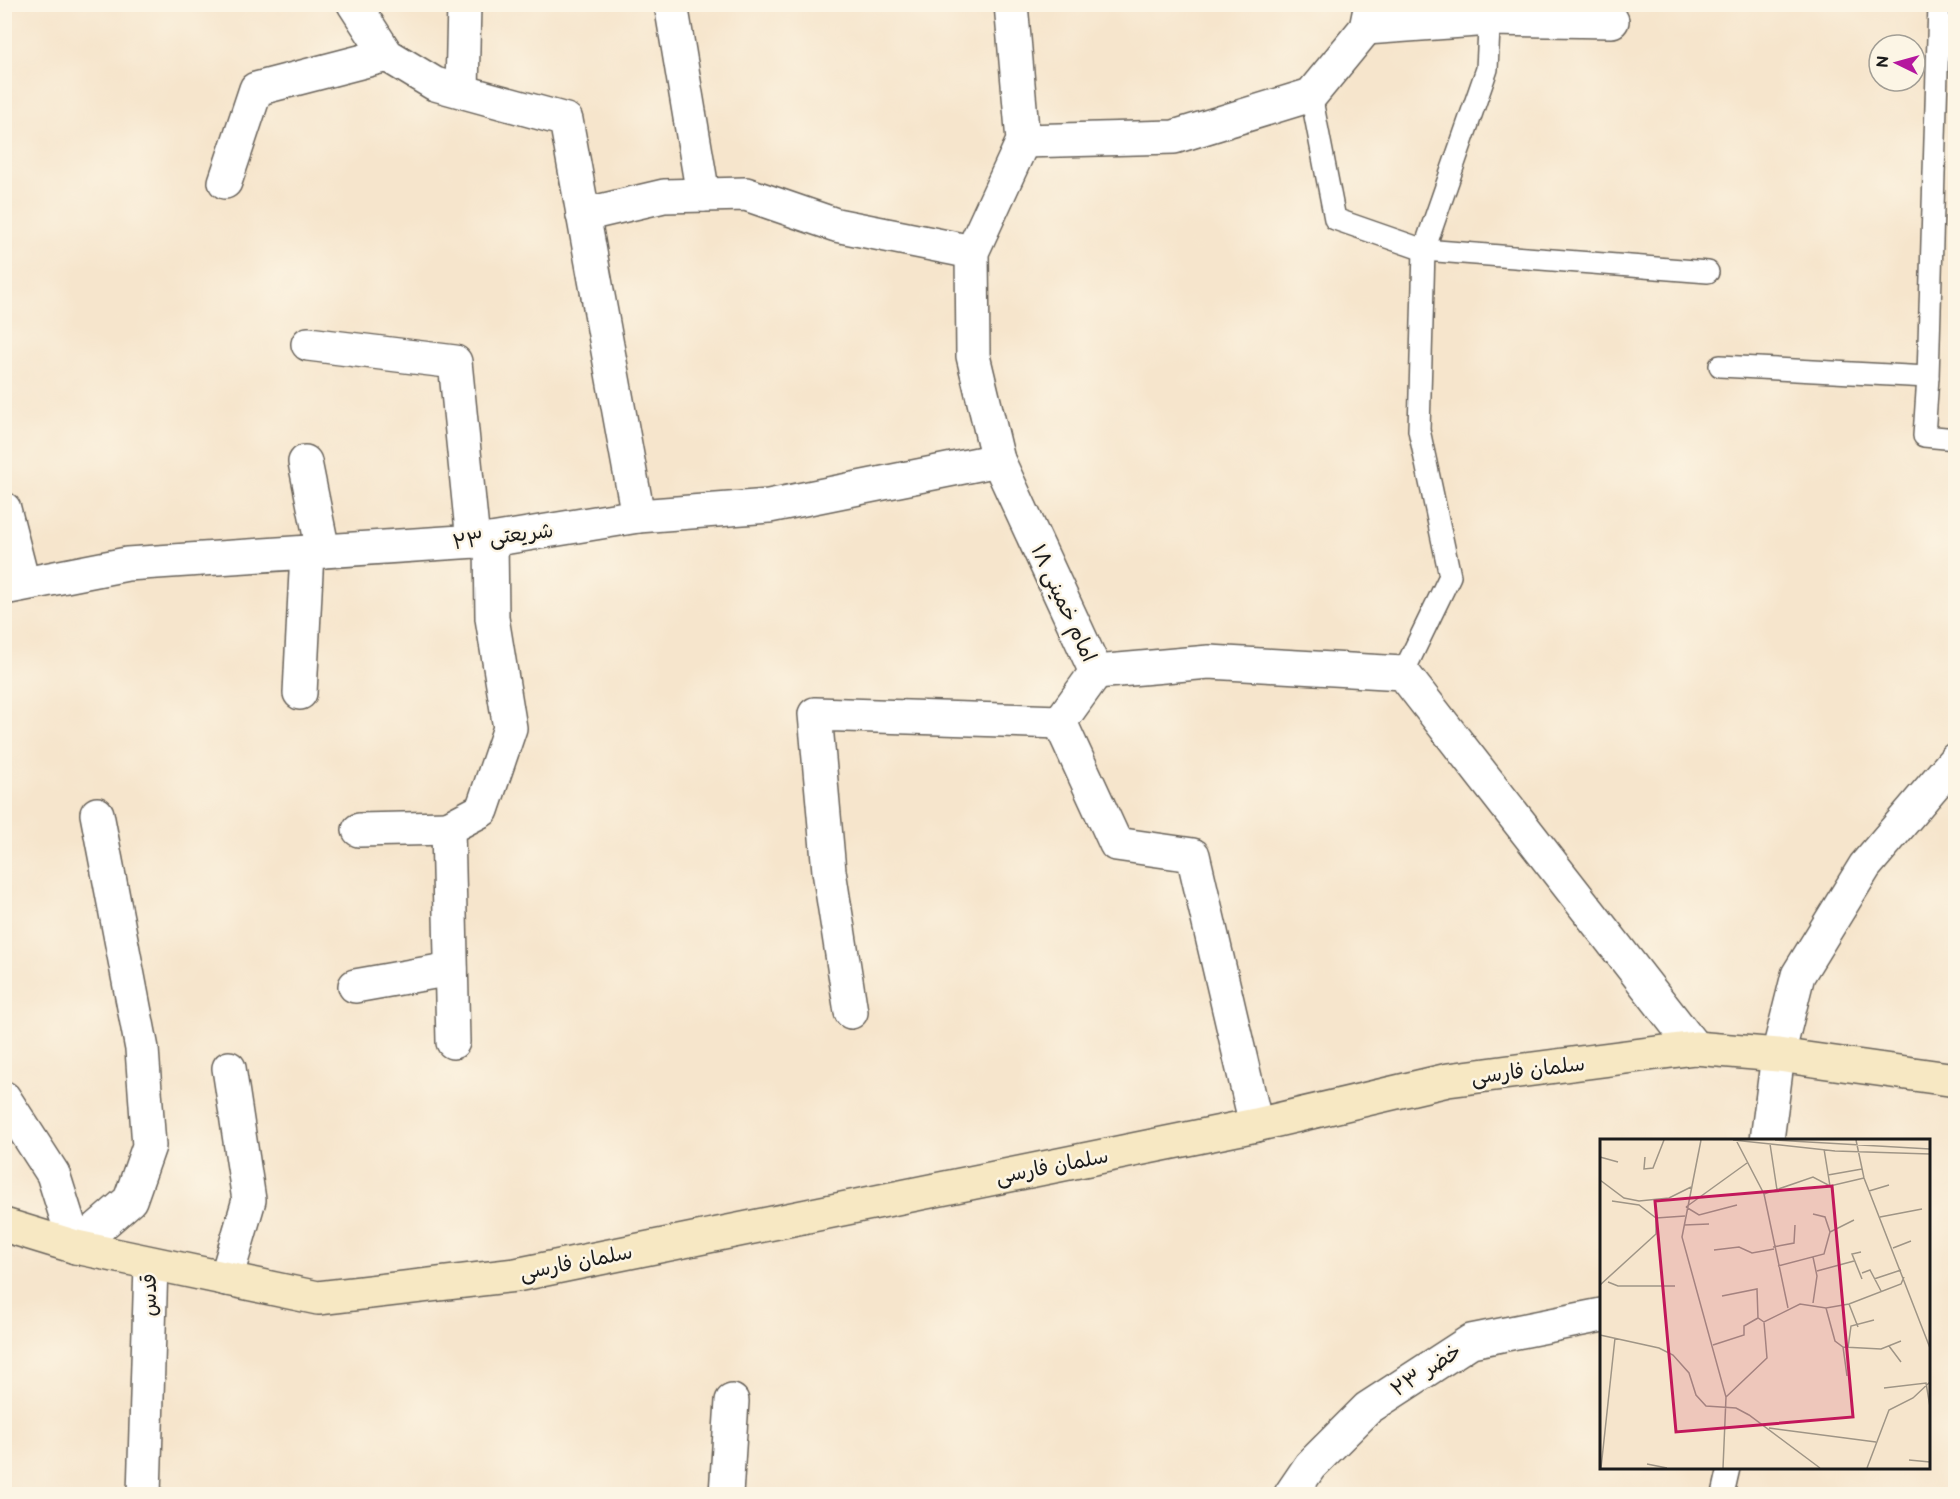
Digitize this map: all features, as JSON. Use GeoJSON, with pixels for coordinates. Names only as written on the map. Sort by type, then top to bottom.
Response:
{"type":"FeatureCollection","features":[{"type":"Feature","properties":{"kind":"street"},"geometry":{"type":"LineString","coordinates":[[354,4],[387,55],[435,84],[566,120],[638,516]]}},
{"type":"Feature","properties":{"kind":"street"},"geometry":{"type":"LineString","coordinates":[[462,90],[464,4]]}},
{"type":"Feature","properties":{"kind":"street"},"geometry":{"type":"LineString","coordinates":[[671,4],[703,195]]}},
{"type":"Feature","properties":{"kind":"street","name":"امام خمینی ۱۸"},"geometry":{"type":"LineString","coordinates":[[1011,4],[1023,141],[972,252],[973,356],[998,460],[1096,672],[1060,722]]}},
{"type":"Feature","properties":{"kind":"street"},"geometry":{"type":"LineString","coordinates":[[1023,141],[1174,137],[1311,95],[1368,16],[1490,12],[1612,21]]}},
{"type":"Feature","properties":{"kind":"street"},"geometry":{"type":"LineString","coordinates":[[225,182],[256,89],[387,55]]}},
{"type":"Feature","properties":{"kind":"street"},"geometry":{"type":"LineString","coordinates":[[583,215],[664,196],[746,194],[836,225],[972,252]]}},
{"type":"Feature","properties":{"kind":"street"},"geometry":{"type":"LineString","coordinates":[[308,344],[455,362],[510,728],[482,810],[448,828],[359,830]]}},
{"type":"Feature","properties":{"kind":"street","name":"شریعتی ۲۳"},"geometry":{"type":"LineString","coordinates":[[14,585],[127,564],[482,540],[638,516],[769,506],[998,460]]}},
{"type":"Feature","properties":{"kind":"street"},"geometry":{"type":"LineString","coordinates":[[300,693],[315,552],[305,462]]}},
{"type":"Feature","properties":{"kind":"street"},"geometry":{"type":"LineString","coordinates":[[4,509],[14,585]]}},
{"type":"Feature","properties":{"kind":"street"},"geometry":{"type":"LineString","coordinates":[[1096,672],[1209,662],[1403,673],[1695,1048]]}},
{"type":"Feature","properties":{"kind":"street"},"geometry":{"type":"LineString","coordinates":[[851,1012],[829,872],[815,714],[1060,722],[1116,844],[1193,855],[1256,1125]]}},
{"type":"Feature","properties":{"kind":"street"},"geometry":{"type":"LineString","coordinates":[[1767,1139],[1778,1055],[1798,975],[1865,866],[1956,759]]}},
{"type":"Feature","properties":{"kind":"street"},"geometry":{"type":"LineString","coordinates":[[76,1247],[130,1200],[149,1146],[142,1049],[97,814]]}},
{"type":"Feature","properties":{"kind":"street"},"geometry":{"type":"LineString","coordinates":[[448,828],[453,1042]]}},
{"type":"Feature","properties":{"kind":"street"},"geometry":{"type":"LineString","coordinates":[[355,986],[451,969]]}},
{"type":"Feature","properties":{"kind":"street","name":"سلمان فارسی"},"geometry":{"type":"LineString","coordinates":[[152,1265],[318,1298],[516,1275],[1256,1125],[1448,1080],[1695,1048],[1778,1055],[1956,1080]]}},
{"type":"Feature","properties":{"kind":"street"},"geometry":{"type":"LineString","coordinates":[[226,1279],[249,1200],[229,1068]]}},
{"type":"Feature","properties":{"kind":"street"},"geometry":{"type":"LineString","coordinates":[[4,1098],[53,1174],[76,1247]]}},
{"type":"Feature","properties":{"kind":"street"},"geometry":{"type":"LineString","coordinates":[[4,1224],[76,1247]]}},
{"type":"Feature","properties":{"kind":"street","name":"قدس"},"geometry":{"type":"LineString","coordinates":[[76,1247],[152,1265],[144,1494]]}},
{"type":"Feature","properties":{"kind":"street","name":"خضر ۲۳"},"geometry":{"type":"LineString","coordinates":[[1291,1494],[1310,1466],[1368,1408],[1471,1341],[1600,1315]]}},
{"type":"Feature","properties":{"kind":"street"},"geometry":{"type":"LineString","coordinates":[[726,1494],[732,1401]]}},
{"type":"Feature","properties":{"kind":"lane"},"geometry":{"type":"LineString","coordinates":[[1939,4],[1928,377],[1924,436],[1956,439]]}},
{"type":"Feature","properties":{"kind":"lane"},"geometry":{"type":"LineString","coordinates":[[1403,673],[1450,576],[1419,430],[1424,250],[1487,69],[1490,12]]}},
{"type":"Feature","properties":{"kind":"lane"},"geometry":{"type":"LineString","coordinates":[[1311,95],[1335,219],[1424,250],[1708,272]]}},
{"type":"Feature","properties":{"kind":"lane"},"geometry":{"type":"LineString","coordinates":[[1720,366],[1928,377]]}},
{"type":"Feature","properties":{"kind":"lane"},"geometry":{"type":"LineString","coordinates":[[1723,1494],[1729,1469]]}}]}
